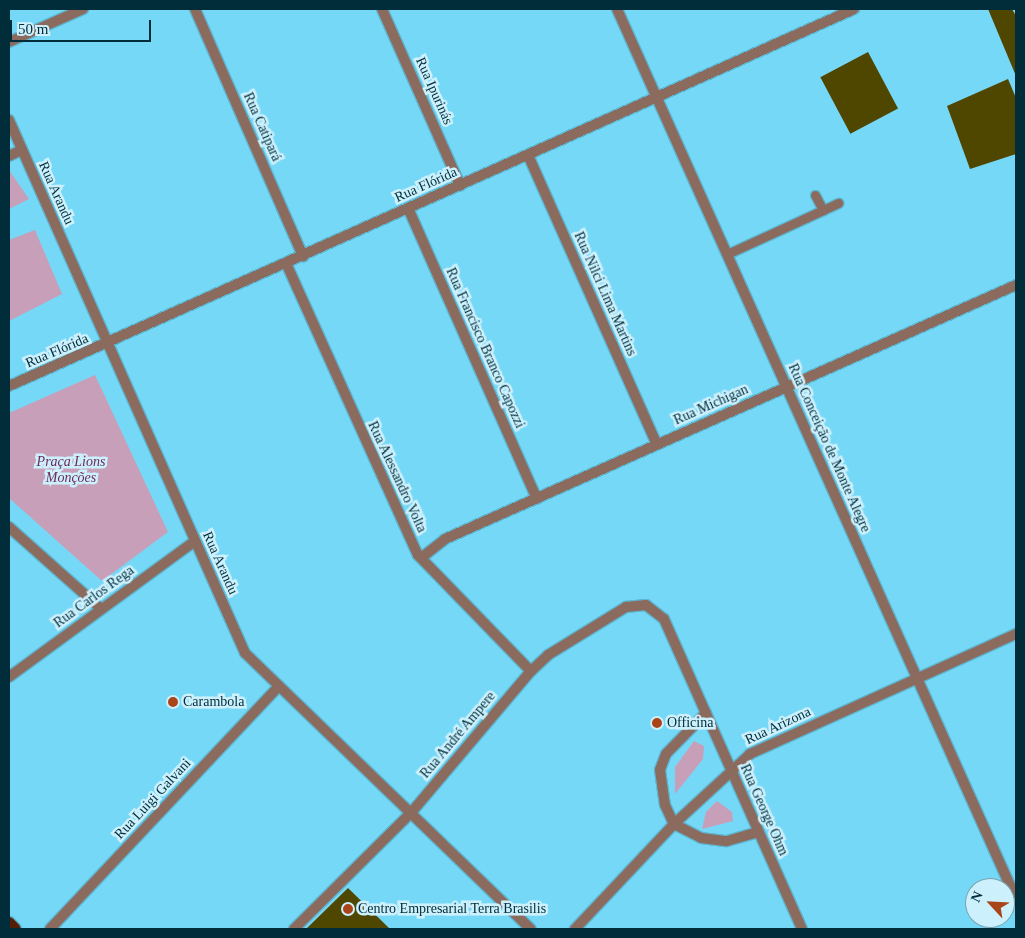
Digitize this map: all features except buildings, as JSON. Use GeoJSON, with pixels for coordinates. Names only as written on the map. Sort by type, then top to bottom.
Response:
{"type":"FeatureCollection","features":[{"type":"Feature","properties":{"kind":"main road"},"geometry":{"type":"LineString","coordinates":[[9,923],[16,929]]}},
{"type":"Feature","properties":{"kind":"street"},"geometry":{"type":"LineString","coordinates":[[9,42],[84,9]]}},
{"type":"Feature","properties":{"kind":"street","name":"Rua Catipará"},"geometry":{"type":"LineString","coordinates":[[195,9],[303,256]]}},
{"type":"Feature","properties":{"kind":"street","name":"Rua Ipurinás"},"geometry":{"type":"LineString","coordinates":[[382,9],[460,185]]}},
{"type":"Feature","properties":{"kind":"street","name":"Rua Conceição de Monte Alegre"},"geometry":{"type":"LineString","coordinates":[[617,9],[787,386],[915,679],[1016,899]]}},
{"type":"Feature","properties":{"kind":"street","name":"Rua Flórida"},"geometry":{"type":"LineString","coordinates":[[9,386],[108,344],[657,97],[837,12],[854,9]]}},
{"type":"Feature","properties":{"kind":"street","name":"Rua Arandu"},"geometry":{"type":"LineString","coordinates":[[9,120],[245,653],[277,688],[531,929]]}},
{"type":"Feature","properties":{"kind":"street"},"geometry":{"type":"LineString","coordinates":[[9,156],[22,150]]}},
{"type":"Feature","properties":{"kind":"street","name":"Rua Nilci Lima Martins"},"geometry":{"type":"LineString","coordinates":[[528,155],[657,444]]}},
{"type":"Feature","properties":{"kind":"street","name":"Rua Francisco Branco Capozzi"},"geometry":{"type":"LineString","coordinates":[[408,208],[537,498]]}},
{"type":"Feature","properties":{"kind":"street","name":"Rua Alessandro Volta"},"geometry":{"type":"LineString","coordinates":[[286,263],[405,532],[421,558],[531,670]]}},
{"type":"Feature","properties":{"kind":"street","name":"Rua Michigan"},"geometry":{"type":"LineString","coordinates":[[421,558],[445,539],[1016,285]]}},
{"type":"Feature","properties":{"kind":"street"},"geometry":{"type":"LineString","coordinates":[[9,527],[101,609]]}},
{"type":"Feature","properties":{"kind":"street","name":"Rua Carlos Rega"},"geometry":{"type":"LineString","coordinates":[[9,677],[195,541]]}},
{"type":"Feature","properties":{"kind":"street","name":"Rua André Ampere"},"geometry":{"type":"LineString","coordinates":[[294,929],[410,814],[531,670],[548,655],[626,607],[646,604],[664,619]]}},
{"type":"Feature","properties":{"kind":"street","name":"Rua George Ohm"},"geometry":{"type":"LineString","coordinates":[[664,619],[802,929]]}},
{"type":"Feature","properties":{"kind":"street","name":"Rua Arizona"},"geometry":{"type":"LineString","coordinates":[[575,929],[674,824],[730,768],[750,754],[1016,634]]}},
{"type":"Feature","properties":{"kind":"street","name":"Rua Luigi Galvani"},"geometry":{"type":"LineString","coordinates":[[50,929],[277,688]]}},
{"type":"Feature","properties":{"kind":"street"},"geometry":{"type":"LineString","coordinates":[[706,713],[676,742],[660,770],[665,805],[674,824],[715,842],[759,832]]}},
{"type":"Feature","properties":{"kind":"lane"},"geometry":{"type":"LineString","coordinates":[[816,195],[823,210]]}},
{"type":"Feature","properties":{"kind":"lane"},"geometry":{"type":"LineString","coordinates":[[727,254],[838,203]]}},
{"type":"Feature","properties":{"kind":"green space"},"geometry":{"type":"Polygon","coordinates":[[[9,170],[29,199],[9,209],[9,170]]]}},
{"type":"Feature","properties":{"kind":"green space"},"geometry":{"type":"Polygon","coordinates":[[[35,230],[62,294],[9,321],[9,240],[35,230]]]}},
{"type":"Feature","properties":{"kind":"green space","name":"Praça Lions Monções"},"geometry":{"type":"Polygon","coordinates":[[[95,375],[168,532],[102,581],[9,498],[9,413],[95,375]]]}},
{"type":"Feature","properties":{"kind":"green space"},"geometry":{"type":"Polygon","coordinates":[[[694,741],[704,746],[703,759],[675,794],[675,767],[694,741]]]}},
{"type":"Feature","properties":{"kind":"green space"},"geometry":{"type":"Polygon","coordinates":[[[717,801],[732,812],[733,821],[702,829],[706,812],[717,801]]]}},
{"type":"Feature","properties":{"kind":"place","name":"Carambola"},"geometry":{"type":"Point","coordinates":[173,702]}},
{"type":"Feature","properties":{"kind":"place","name":"Officina"},"geometry":{"type":"Point","coordinates":[657,723]}},
{"type":"Feature","properties":{"kind":"place","name":"Centro Empresarial Terra Brasilis"},"geometry":{"type":"Point","coordinates":[348,909]}}]}
